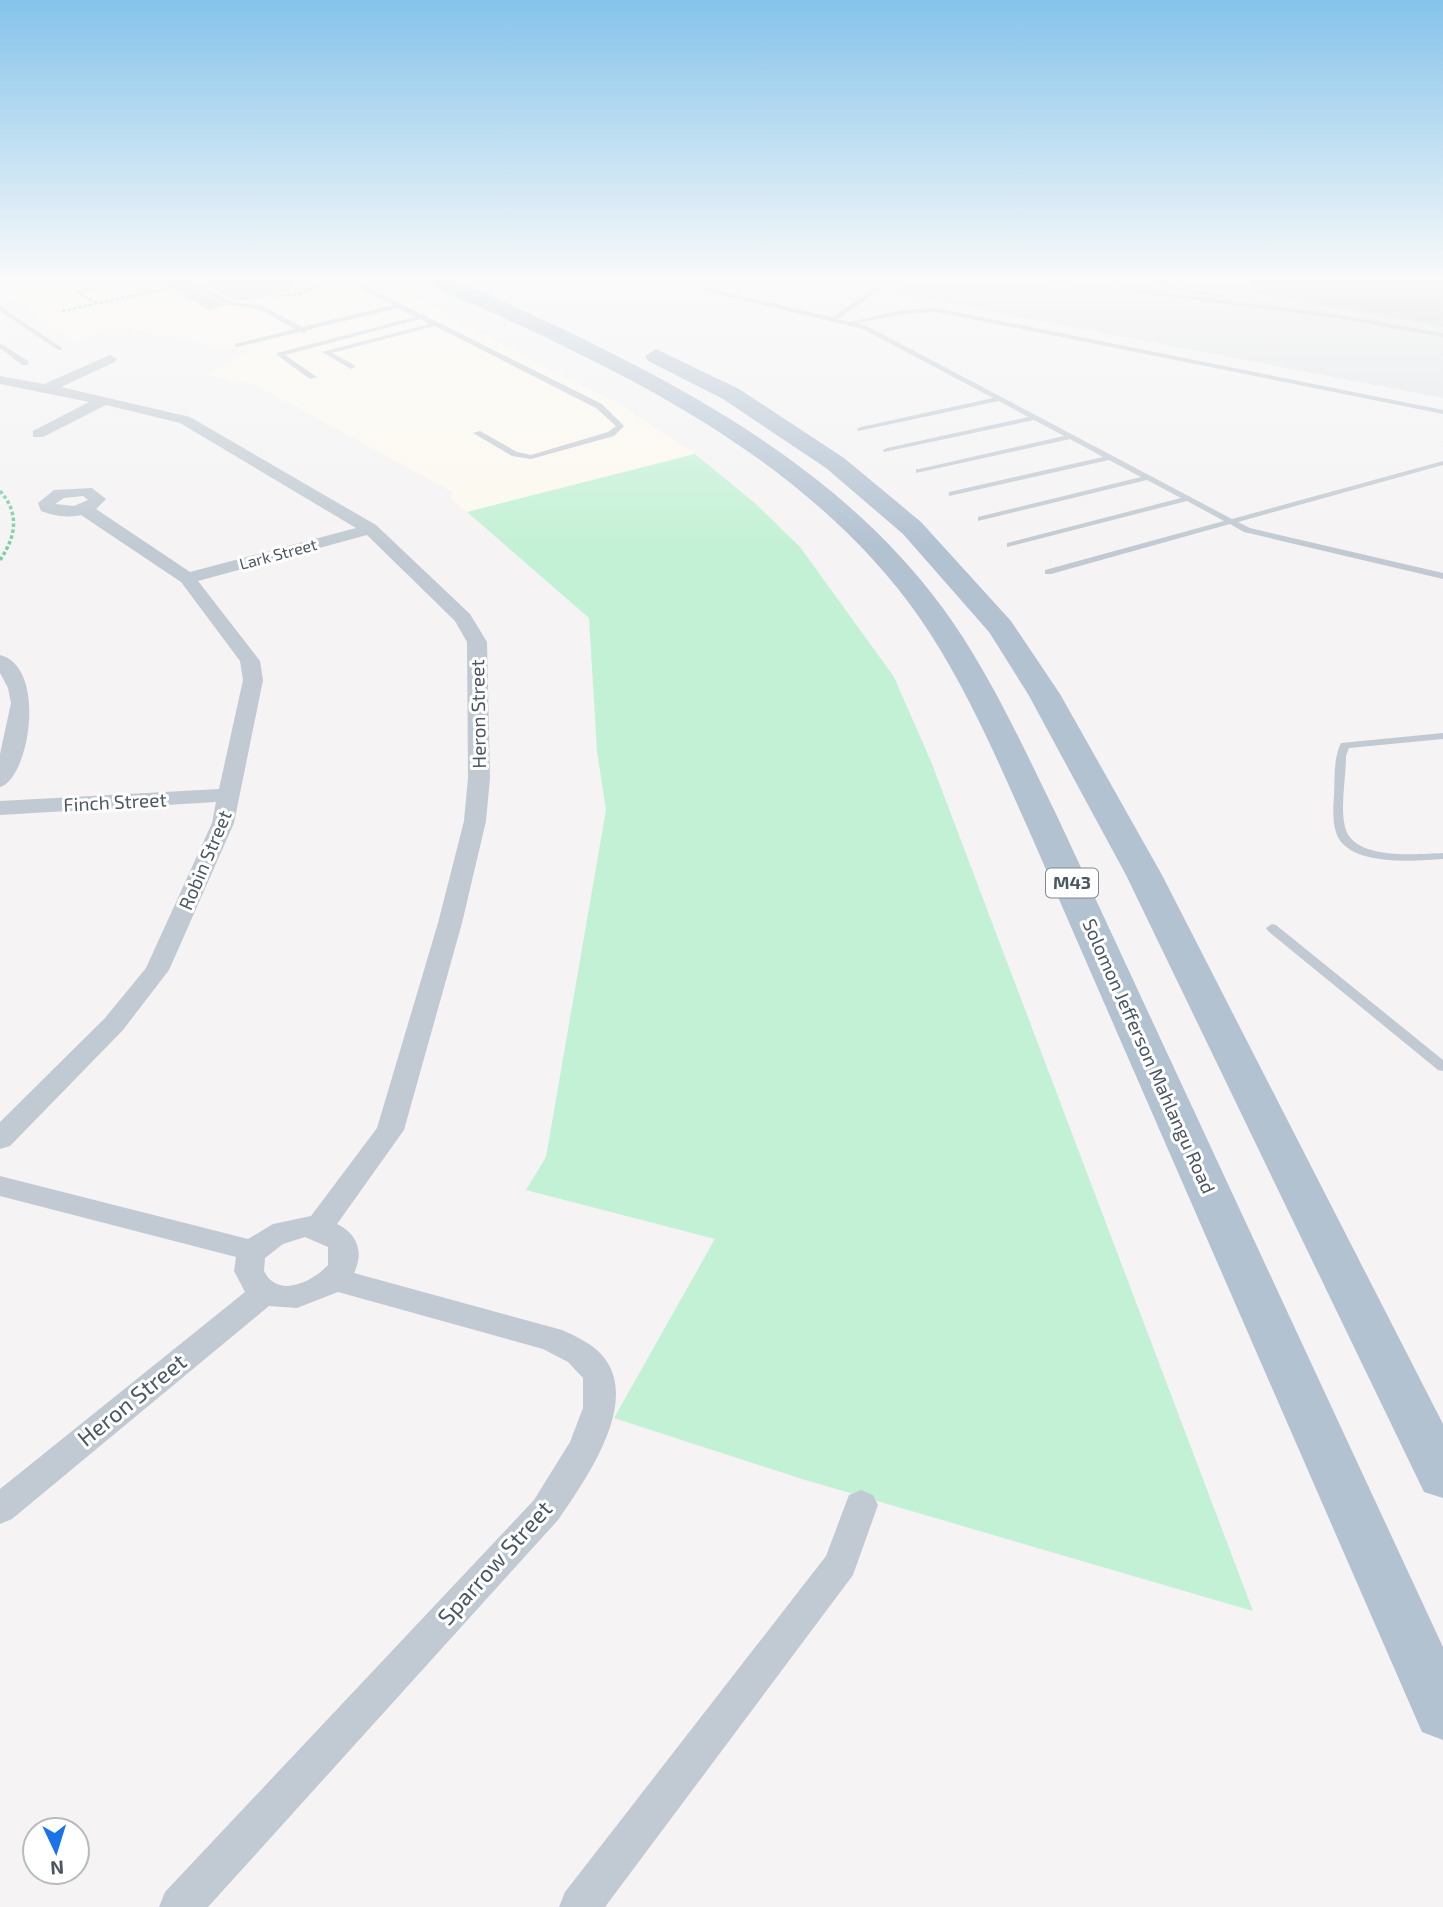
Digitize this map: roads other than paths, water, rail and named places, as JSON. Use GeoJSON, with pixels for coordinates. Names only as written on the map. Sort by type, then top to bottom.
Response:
{"type":"FeatureCollection","features":[{"type":"Feature","properties":{"kind":"main road","name":"Solomon Jefferson Mahlangu Road"},"geometry":{"type":"LineString","coordinates":[[629,369],[777,459],[825,499],[889,561],[946,633],[990,712],[1069,877],[1443,1712]]}},
{"type":"Feature","properties":{"kind":"main road"},"geometry":{"type":"LineString","coordinates":[[682,369],[706,380],[789,430],[852,477],[912,528],[1001,627],[1044,694],[1144,875],[1443,1476]]}},
{"type":"Feature","properties":{"kind":"street"},"geometry":{"type":"LineString","coordinates":[[46,389],[89,369]]}},
{"type":"Feature","properties":{"kind":"street","name":"Heron Street"},"geometry":{"type":"LineString","coordinates":[[0,380],[104,400],[185,420],[370,529],[463,618],[474,634],[477,642],[480,778],[475,821],[398,1111],[380,1148],[319,1227]]}},
{"type":"Feature","properties":{"kind":"street"},"geometry":{"type":"LineString","coordinates":[[38,434],[104,400]]}},
{"type":"Feature","properties":{"kind":"street","name":"Robin Street"},"geometry":{"type":"LineString","coordinates":[[0,1139],[114,1024],[151,978],[223,823],[253,670],[250,661],[187,578],[84,509]]}},
{"type":"Feature","properties":{"kind":"street","name":"Lark Street"},"geometry":{"type":"LineString","coordinates":[[187,578],[370,529]]}},
{"type":"Feature","properties":{"kind":"street"},"geometry":{"type":"LineString","coordinates":[[0,781],[13,749],[21,712],[18,685],[1,652]]}},
{"type":"Feature","properties":{"kind":"street","name":"Finch Street"},"geometry":{"type":"LineString","coordinates":[[0,808],[230,795]]}},
{"type":"Feature","properties":{"kind":"street"},"geometry":{"type":"LineString","coordinates":[[0,1186],[254,1251]]}},
{"type":"Feature","properties":{"kind":"street"},"geometry":{"type":"LineString","coordinates":[[305,1226],[319,1227],[333,1233],[342,1242],[346,1254],[343,1267],[334,1279],[308,1294],[292,1297],[265,1292],[255,1284],[250,1274],[254,1251],[275,1233],[305,1226]]}},
{"type":"Feature","properties":{"kind":"street","name":"Sparrow Street"},"geometry":{"type":"LineString","coordinates":[[180,1907],[546,1510],[582,1448],[600,1404],[600,1379],[584,1356],[551,1339],[334,1279]]}},
{"type":"Feature","properties":{"kind":"street","name":"Heron Street"},"geometry":{"type":"LineString","coordinates":[[0,1508],[265,1292]]}},
{"type":"Feature","properties":{"kind":"street"},"geometry":{"type":"LineString","coordinates":[[580,1907],[841,1564],[860,1505]]}},
{"type":"Feature","properties":{"kind":"lane"},"geometry":{"type":"LineString","coordinates":[[301,369],[313,377]]}},
{"type":"Feature","properties":{"kind":"lane"},"geometry":{"type":"LineString","coordinates":[[477,433],[515,454],[531,457],[611,434],[620,426],[599,406],[525,369]]}},
{"type":"Feature","properties":{"kind":"lane"},"geometry":{"type":"LineString","coordinates":[[941,369],[1231,523],[1266,536],[1443,576]]}},
{"type":"Feature","properties":{"kind":"lane"},"geometry":{"type":"LineString","coordinates":[[1229,369],[1443,412]]}},
{"type":"Feature","properties":{"kind":"lane"},"geometry":{"type":"LineString","coordinates":[[861,429],[998,399]]}},
{"type":"Feature","properties":{"kind":"lane"},"geometry":{"type":"LineString","coordinates":[[887,450],[1033,418]]}},
{"type":"Feature","properties":{"kind":"lane"},"geometry":{"type":"LineString","coordinates":[[919,471],[1070,437]]}},
{"type":"Feature","properties":{"kind":"lane"},"geometry":{"type":"LineString","coordinates":[[952,494],[1108,458]]}},
{"type":"Feature","properties":{"kind":"lane"},"geometry":{"type":"LineString","coordinates":[[1048,572],[1443,463]]}},
{"type":"Feature","properties":{"kind":"lane"},"geometry":{"type":"LineString","coordinates":[[981,519],[1146,478]]}},
{"type":"Feature","properties":{"kind":"lane"},"geometry":{"type":"LineString","coordinates":[[1010,545],[1186,499]]}},
{"type":"Feature","properties":{"kind":"lane"},"geometry":{"type":"LineString","coordinates":[[1443,736],[1366,740],[1345,745],[1341,756],[1340,829],[1346,842],[1367,853],[1388,857],[1443,856]]}},
{"type":"Feature","properties":{"kind":"lane"},"geometry":{"type":"LineString","coordinates":[[1272,928],[1443,1067]]}}]}
